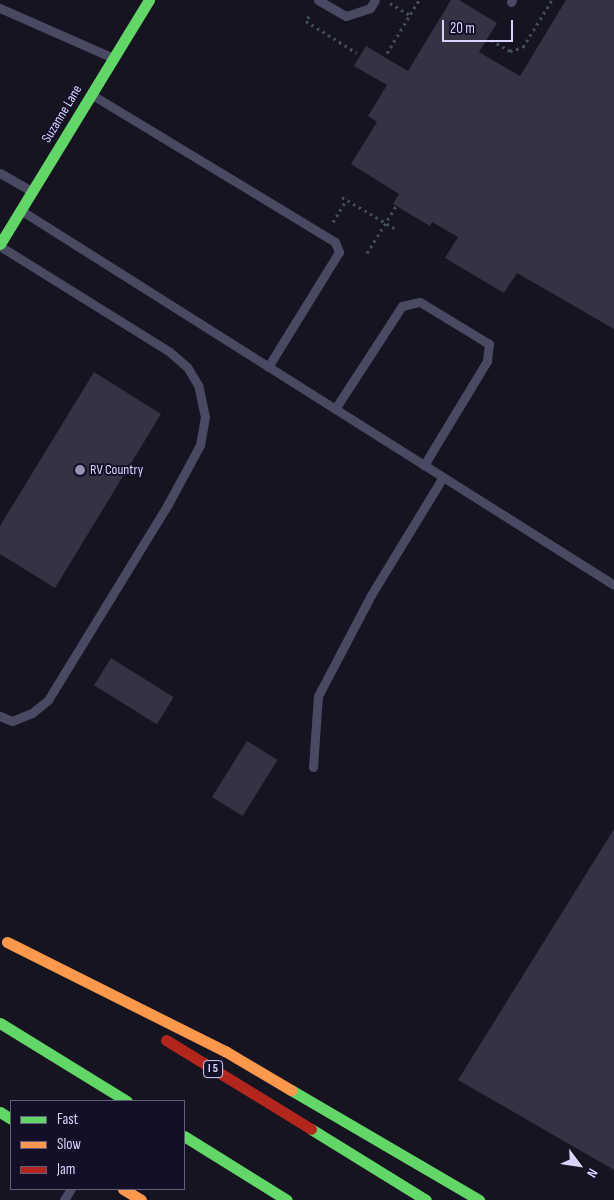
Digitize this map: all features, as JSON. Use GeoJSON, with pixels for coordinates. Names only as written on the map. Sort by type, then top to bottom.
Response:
{"type":"FeatureCollection","features":[{"type":"Feature","properties":{"kind":"main road","name":"Suzanne Lane"},"geometry":{"type":"LineString","coordinates":[[0,245],[150,0]]}},
{"type":"Feature","properties":{"kind":"main road"},"geometry":{"type":"LineString","coordinates":[[3,940],[133,1019]]}},
{"type":"Feature","properties":{"kind":"main road"},"geometry":{"type":"LineString","coordinates":[[3,940],[225,1052],[479,1200]]}},
{"type":"Feature","properties":{"kind":"main road"},"geometry":{"type":"LineString","coordinates":[[0,1023],[125,1100]]}},
{"type":"Feature","properties":{"kind":"main road","name":"I 5"},"geometry":{"type":"LineString","coordinates":[[158,1035],[426,1200]]}},
{"type":"Feature","properties":{"kind":"main road"},"geometry":{"type":"LineString","coordinates":[[185,1137],[287,1200]]}},
{"type":"Feature","properties":{"kind":"main road"},"geometry":{"type":"LineString","coordinates":[[125,1190],[141,1200]]}},
{"type":"Feature","properties":{"kind":"lane"},"geometry":{"type":"LineString","coordinates":[[318,0],[346,16],[370,8],[375,0]]}},
{"type":"Feature","properties":{"kind":"lane"},"geometry":{"type":"LineString","coordinates":[[0,8],[114,58]]}},
{"type":"Feature","properties":{"kind":"lane"},"geometry":{"type":"LineString","coordinates":[[91,94],[335,242],[338,252],[268,367]]}},
{"type":"Feature","properties":{"kind":"lane"},"geometry":{"type":"LineString","coordinates":[[0,172],[32,192]]}},
{"type":"Feature","properties":{"kind":"lane"},"geometry":{"type":"LineString","coordinates":[[21,210],[614,585]]}},
{"type":"Feature","properties":{"kind":"lane"},"geometry":{"type":"LineString","coordinates":[[0,245],[170,352],[187,367],[198,385],[204,417],[200,445],[48,700],[32,713],[12,721],[0,716]]}},
{"type":"Feature","properties":{"kind":"lane"},"geometry":{"type":"LineString","coordinates":[[335,409],[402,306],[420,302],[489,344],[487,361],[424,465]]}},
{"type":"Feature","properties":{"kind":"lane"},"geometry":{"type":"LineString","coordinates":[[313,767],[318,696],[371,595],[443,477]]}},
{"type":"Feature","properties":{"kind":"path"},"geometry":{"type":"LineString","coordinates":[[387,53],[419,0]]}},
{"type":"Feature","properties":{"kind":"path"},"geometry":{"type":"LineString","coordinates":[[491,40],[510,51],[523,47],[552,0]]}},
{"type":"Feature","properties":{"kind":"path"},"geometry":{"type":"LineString","coordinates":[[390,3],[410,15]]}},
{"type":"Feature","properties":{"kind":"path"},"geometry":{"type":"LineString","coordinates":[[309,16],[306,21],[357,53]]}},
{"type":"Feature","properties":{"kind":"path"},"geometry":{"type":"LineString","coordinates":[[342,197],[394,228]]}},
{"type":"Feature","properties":{"kind":"path"},"geometry":{"type":"LineString","coordinates":[[333,222],[346,200]]}},
{"type":"Feature","properties":{"kind":"path"},"geometry":{"type":"LineString","coordinates":[[366,253],[396,206]]}},
{"type":"Feature","properties":{"kind":"building"},"geometry":{"type":"Polygon","coordinates":[[[451,0],[459,0],[497,23],[479,52],[520,76],[566,0],[614,0],[614,329],[517,273],[504,293],[445,258],[458,237],[432,222],[430,226],[393,204],[399,194],[351,164],[377,122],[368,116],[387,85],[354,66],[366,46],[408,71],[451,0]]]}},
{"type":"Feature","properties":{"kind":"building","name":"RV Country"},"geometry":{"type":"Polygon","coordinates":[[[94,372],[161,414],[55,588],[0,554],[0,526],[94,372]]]}},
{"type":"Feature","properties":{"kind":"building"},"geometry":{"type":"Polygon","coordinates":[[[111,658],[174,697],[157,724],[94,685],[111,658]]]}},
{"type":"Feature","properties":{"kind":"building"},"geometry":{"type":"Polygon","coordinates":[[[247,741],[278,760],[243,816],[212,797],[247,741]]]}},
{"type":"Feature","properties":{"kind":"building"},"geometry":{"type":"Polygon","coordinates":[[[614,829],[614,1170],[458,1080],[614,829]]]}},
{"type":"Feature","properties":{"kind":"traffic: fast"},"geometry":{"type":"LineString","coordinates":[[0,244],[149,0]]}},
{"type":"Feature","properties":{"kind":"traffic: fast"},"geometry":{"type":"LineString","coordinates":[[0,1023],[125,1100]]}},
{"type":"Feature","properties":{"kind":"traffic: fast"},"geometry":{"type":"LineString","coordinates":[[291,1090],[479,1200]]}},
{"type":"Feature","properties":{"kind":"traffic: fast"},"geometry":{"type":"LineString","coordinates":[[0,1112],[10,1118]]}},
{"type":"Feature","properties":{"kind":"traffic: fast"},"geometry":{"type":"LineString","coordinates":[[311,1129],[426,1200]]}},
{"type":"Feature","properties":{"kind":"traffic: fast"},"geometry":{"type":"LineString","coordinates":[[185,1137],[287,1200]]}},
{"type":"Feature","properties":{"kind":"traffic: slow"},"geometry":{"type":"LineString","coordinates":[[7,942],[225,1051],[291,1090]]}},
{"type":"Feature","properties":{"kind":"traffic: slow"},"geometry":{"type":"LineString","coordinates":[[125,1190],[141,1200]]}},
{"type":"Feature","properties":{"kind":"traffic: jam"},"geometry":{"type":"LineString","coordinates":[[166,1040],[311,1129]]}},
{"type":"Feature","properties":{"kind":"place","name":"RV Country"},"geometry":{"type":"Point","coordinates":[80,470]}}]}
